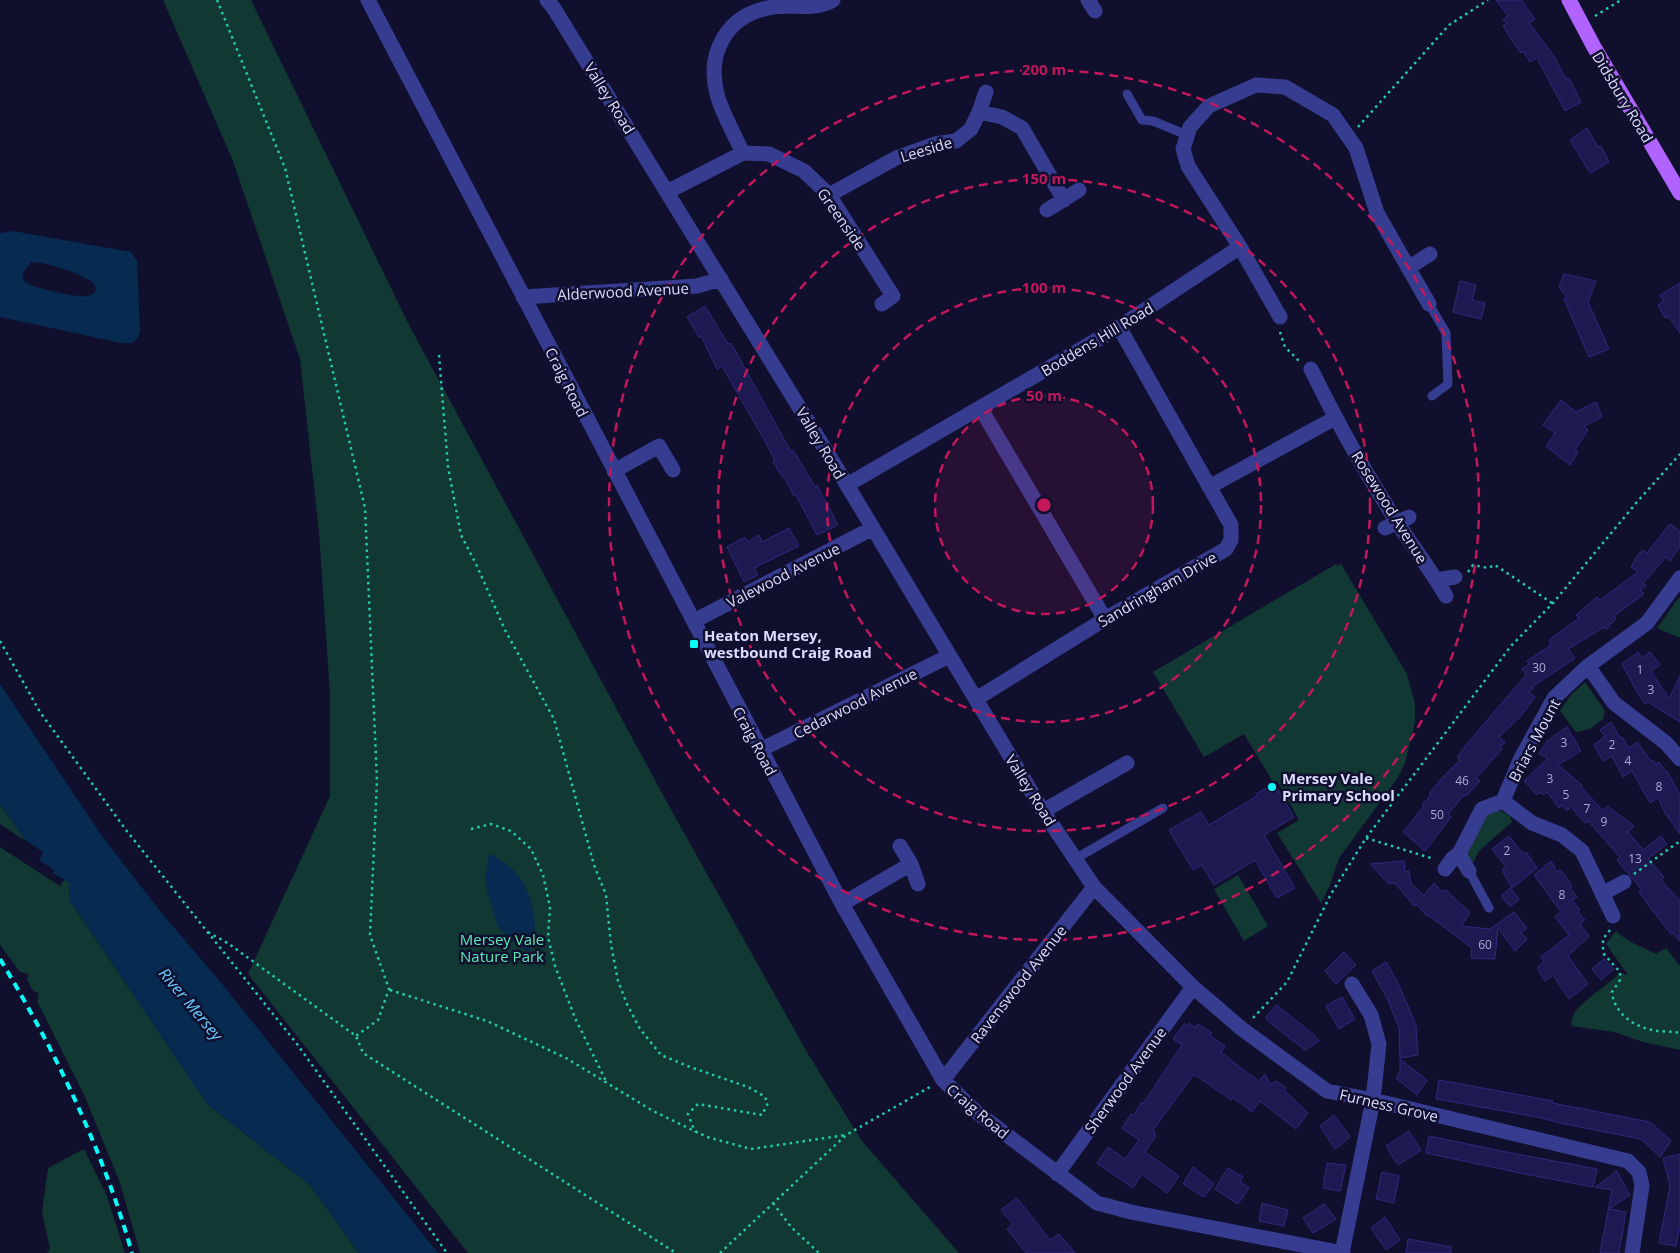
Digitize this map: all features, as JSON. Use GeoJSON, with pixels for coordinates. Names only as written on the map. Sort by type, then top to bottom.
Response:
{"type":"FeatureCollection","features":[{"type":"Feature","properties":{"kind":"main road","name":"Didsbury Road"},"geometry":{"type":"LineString","coordinates":[[1569,0],[1594,48],[1680,193]]}},
{"type":"Feature","properties":{"kind":"street","name":"Craig Road"},"geometry":{"type":"LineString","coordinates":[[368,0],[760,750],[842,904],[943,1080],[975,1111],[1097,1203],[1131,1212],[1342,1253]]}},
{"type":"Feature","properties":{"kind":"street","name":"Valley Road"},"geometry":{"type":"LineString","coordinates":[[547,0],[554,7],[847,485],[1043,811],[1094,888]]}},
{"type":"Feature","properties":{"kind":"street"},"geometry":{"type":"LineString","coordinates":[[743,153],[717,95],[714,74],[717,46],[732,26],[759,10],[775,7],[807,7],[833,0]]}},
{"type":"Feature","properties":{"kind":"street"},"geometry":{"type":"LineString","coordinates":[[1279,317],[1240,248],[1188,166],[1183,149],[1190,127],[1209,106],[1256,85],[1285,86],[1333,115],[1356,148],[1377,213],[1429,304]]}},
{"type":"Feature","properties":{"kind":"street","name":"Leeside"},"geometry":{"type":"LineString","coordinates":[[829,195],[896,158],[935,144],[956,141],[971,129],[980,112],[986,92]]}},
{"type":"Feature","properties":{"kind":"street"},"geometry":{"type":"LineString","coordinates":[[980,112],[1002,117],[1022,128],[1064,200]]}},
{"type":"Feature","properties":{"kind":"street","name":"Greenside"},"geometry":{"type":"LineString","coordinates":[[667,192],[743,153],[769,154],[804,170],[829,195],[887,300]]}},
{"type":"Feature","properties":{"kind":"street"},"geometry":{"type":"LineString","coordinates":[[1047,210],[1079,190]]}},
{"type":"Feature","properties":{"kind":"street","name":"Boddens Hill Road"},"geometry":{"type":"LineString","coordinates":[[847,485],[981,409],[1119,327],[1240,248]]}},
{"type":"Feature","properties":{"kind":"street"},"geometry":{"type":"LineString","coordinates":[[1408,268],[1430,254]]}},
{"type":"Feature","properties":{"kind":"street","name":"Alderwood Avenue"},"geometry":{"type":"LineString","coordinates":[[523,297],[697,286],[721,279]]}},
{"type":"Feature","properties":{"kind":"street","name":"Sandringham Drive"},"geometry":{"type":"LineString","coordinates":[[976,699],[1105,619],[1226,549],[1231,540],[1231,525],[1119,327]]}},
{"type":"Feature","properties":{"kind":"street","name":"Rosewood Avenue"},"geometry":{"type":"LineString","coordinates":[[1312,369],[1335,418],[1397,523],[1446,596]]}},
{"type":"Feature","properties":{"kind":"street"},"geometry":{"type":"LineString","coordinates":[[981,409],[1105,619]]}},
{"type":"Feature","properties":{"kind":"street"},"geometry":{"type":"LineString","coordinates":[[1209,487],[1335,418]]}},
{"type":"Feature","properties":{"kind":"street"},"geometry":{"type":"LineString","coordinates":[[614,471],[659,446],[673,470]]}},
{"type":"Feature","properties":{"kind":"street","name":"Valewood Avenue"},"geometry":{"type":"LineString","coordinates":[[694,622],[873,528]]}},
{"type":"Feature","properties":{"kind":"street"},"geometry":{"type":"LineString","coordinates":[[1437,580],[1462,574]]}},
{"type":"Feature","properties":{"kind":"street","name":"Briars Mount"},"geometry":{"type":"LineString","coordinates":[[1503,801],[1520,760],[1554,698],[1588,666],[1647,623],[1680,578]]}},
{"type":"Feature","properties":{"kind":"street","name":"Cedarwood Avenue"},"geometry":{"type":"LineString","coordinates":[[760,750],[949,656]]}},
{"type":"Feature","properties":{"kind":"street"},"geometry":{"type":"LineString","coordinates":[[1588,666],[1614,703],[1666,743],[1680,758]]}},
{"type":"Feature","properties":{"kind":"street"},"geometry":{"type":"LineString","coordinates":[[1043,811],[1126,763]]}},
{"type":"Feature","properties":{"kind":"street"},"geometry":{"type":"LineString","coordinates":[[1469,871],[1451,862],[1482,809],[1503,801],[1532,823],[1562,835],[1582,852],[1613,916]]}},
{"type":"Feature","properties":{"kind":"street"},"geometry":{"type":"LineString","coordinates":[[900,846],[911,864],[918,884]]}},
{"type":"Feature","properties":{"kind":"street"},"geometry":{"type":"LineString","coordinates":[[842,904],[911,864]]}},
{"type":"Feature","properties":{"kind":"street"},"geometry":{"type":"LineString","coordinates":[[1602,894],[1624,882]]}},
{"type":"Feature","properties":{"kind":"street","name":"Furness Grove"},"geometry":{"type":"LineString","coordinates":[[1094,888],[1193,987],[1242,1029],[1327,1091],[1373,1100],[1628,1161],[1639,1172],[1642,1186],[1632,1253]]}},
{"type":"Feature","properties":{"kind":"street","name":"Ravenswood Avenue"},"geometry":{"type":"LineString","coordinates":[[943,1080],[1094,888]]}},
{"type":"Feature","properties":{"kind":"street"},"geometry":{"type":"LineString","coordinates":[[1342,1253],[1373,1100],[1379,1044],[1371,1015],[1352,984]]}},
{"type":"Feature","properties":{"kind":"street","name":"Sherwood Avenue"},"geometry":{"type":"LineString","coordinates":[[1057,1174],[1193,987]]}},
{"type":"Feature","properties":{"kind":"lane"},"geometry":{"type":"LineString","coordinates":[[1127,94],[1142,120],[1153,121],[1187,135]]}},
{"type":"Feature","properties":{"kind":"lane"},"geometry":{"type":"LineString","coordinates":[[1429,304],[1446,333],[1448,384],[1432,396]]}},
{"type":"Feature","properties":{"kind":"lane"},"geometry":{"type":"LineString","coordinates":[[1075,859],[1163,808]]}},
{"type":"Feature","properties":{"kind":"lane"},"geometry":{"type":"LineString","coordinates":[[1469,871],[1489,908]]}},
{"type":"Feature","properties":{"kind":"path"},"geometry":{"type":"LineString","coordinates":[[217,0],[285,168],[365,508],[377,781],[370,935],[389,990],[378,1020],[356,1036]]}},
{"type":"Feature","properties":{"kind":"path"},"geometry":{"type":"LineString","coordinates":[[1349,138],[1449,25],[1488,0]]}},
{"type":"Feature","properties":{"kind":"path"},"geometry":{"type":"LineString","coordinates":[[1582,24],[1621,0]]}},
{"type":"Feature","properties":{"kind":"path"},"geometry":{"type":"LineString","coordinates":[[1279,317],[1280,336],[1285,347],[1295,359],[1312,369]]}},
{"type":"Feature","properties":{"kind":"path"},"geometry":{"type":"LineString","coordinates":[[439,355],[448,467],[461,535],[505,630],[554,719],[594,865],[606,895],[618,981],[627,1004],[640,1029],[661,1055],[748,1087],[764,1096],[768,1103],[762,1115],[698,1104],[688,1114],[695,1132]]}},
{"type":"Feature","properties":{"kind":"path"},"geometry":{"type":"LineString","coordinates":[[1242,1029],[1273,999],[1287,982],[1331,894],[1366,838],[1511,646],[1553,603],[1637,502],[1680,454]]}},
{"type":"Feature","properties":{"kind":"path"},"geometry":{"type":"LineString","coordinates":[[1462,574],[1473,566],[1488,568],[1495,565],[1553,603]]}},
{"type":"Feature","properties":{"kind":"path"},"geometry":{"type":"LineString","coordinates":[[0,642],[40,712],[126,830],[297,1044],[446,1253]]}},
{"type":"Feature","properties":{"kind":"path"},"geometry":{"type":"LineString","coordinates":[[471,829],[491,824],[511,831],[531,849],[544,875],[550,907],[548,937],[555,966],[575,1018],[606,1083]]}},
{"type":"Feature","properties":{"kind":"path"},"geometry":{"type":"LineString","coordinates":[[1366,838],[1451,862]]}},
{"type":"Feature","properties":{"kind":"path"},"geometry":{"type":"LineString","coordinates":[[1624,882],[1680,841]]}},
{"type":"Feature","properties":{"kind":"path"},"geometry":{"type":"LineString","coordinates":[[1613,916],[1612,927],[1603,939],[1603,953],[1620,972],[1620,980],[1612,992],[1613,1003],[1626,1018],[1651,1030],[1680,1033]]}},
{"type":"Feature","properties":{"kind":"path"},"geometry":{"type":"LineString","coordinates":[[206,931],[229,944],[356,1036],[363,1052],[676,1253]]}},
{"type":"Feature","properties":{"kind":"path"},"geometry":{"type":"LineString","coordinates":[[389,990],[488,1021],[566,1058],[653,1111],[707,1137],[751,1149],[846,1135]]}},
{"type":"Feature","properties":{"kind":"path"},"geometry":{"type":"LineString","coordinates":[[720,1253],[846,1135],[943,1080]]}},
{"type":"Feature","properties":{"kind":"path"},"geometry":{"type":"LineString","coordinates":[[773,1203],[791,1227],[819,1253]]}},
{"type":"Feature","properties":{"kind":"green space","name":"Mersey Vale Nature Park"},"geometry":{"type":"Polygon","coordinates":[[[163,0],[251,0],[408,323],[669,806],[808,1054],[862,1141],[959,1253],[468,1253],[248,974],[330,796],[330,694],[319,532],[300,359],[233,161],[163,0]]]}},
{"type":"Feature","properties":{"kind":"green space"},"geometry":{"type":"Polygon","coordinates":[[[1336,564],[1337,566],[1341,564],[1407,674],[1415,704],[1415,722],[1405,763],[1397,779],[1339,858],[1330,885],[1321,903],[1277,833],[1299,820],[1277,781],[1273,782],[1244,734],[1204,757],[1153,672],[1336,564]]]}},
{"type":"Feature","properties":{"kind":"green space"},"geometry":{"type":"Polygon","coordinates":[[[1680,596],[1680,638],[1657,628],[1680,596]]]}},
{"type":"Feature","properties":{"kind":"green space"},"geometry":{"type":"Polygon","coordinates":[[[1585,682],[1605,711],[1603,719],[1590,729],[1576,732],[1560,711],[1571,695],[1585,682]]]}},
{"type":"Feature","properties":{"kind":"green space"},"geometry":{"type":"Polygon","coordinates":[[[0,804],[27,842],[0,824],[0,804]]]}},
{"type":"Feature","properties":{"kind":"green space"},"geometry":{"type":"Polygon","coordinates":[[[1499,810],[1510,816],[1512,822],[1479,851],[1472,865],[1466,858],[1484,815],[1499,810]]]}},
{"type":"Feature","properties":{"kind":"green space"},"geometry":{"type":"Polygon","coordinates":[[[0,847],[60,886],[64,880],[70,883],[69,899],[207,1104],[310,1185],[359,1253],[140,1253],[120,1183],[85,1097],[37,1001],[39,993],[30,986],[27,979],[29,974],[20,972],[0,945],[0,847]]]}},
{"type":"Feature","properties":{"kind":"green space"},"geometry":{"type":"Polygon","coordinates":[[[1238,875],[1268,926],[1244,941],[1214,889],[1238,875]]]}},
{"type":"Feature","properties":{"kind":"green space"},"geometry":{"type":"Polygon","coordinates":[[[1616,931],[1627,940],[1656,954],[1666,948],[1680,966],[1680,1050],[1643,1042],[1614,1032],[1571,1026],[1573,1015],[1581,1005],[1620,973],[1628,975],[1606,944],[1616,931]]]}},
{"type":"Feature","properties":{"kind":"green space"},"geometry":{"type":"Polygon","coordinates":[[[84,1149],[107,1196],[125,1253],[47,1253],[50,1249],[42,1212],[48,1168],[84,1149]]]}},
{"type":"Feature","properties":{"kind":"water"},"geometry":{"type":"Polygon","coordinates":[[[13,231],[131,252],[137,261],[140,330],[138,338],[132,343],[121,343],[0,317],[0,233],[13,231]],[[31,262],[23,273],[26,282],[31,285],[75,296],[88,296],[96,290],[93,282],[86,278],[47,264],[31,262]]]}},
{"type":"Feature","properties":{"kind":"water","name":"River Mersey"},"geometry":{"type":"Polygon","coordinates":[[[0,684],[102,836],[160,911],[222,984],[438,1253],[359,1253],[310,1185],[207,1104],[69,899],[70,883],[52,873],[54,870],[39,860],[43,852],[27,842],[0,804],[0,684]]]}},
{"type":"Feature","properties":{"kind":"water"},"geometry":{"type":"Polygon","coordinates":[[[489,854],[509,866],[524,884],[529,894],[535,929],[529,952],[513,942],[498,927],[487,891],[485,877],[489,854]]]}},
{"type":"Feature","properties":{"kind":"pier"},"geometry":{"type":"Polygon","coordinates":[[[22,838],[43,852],[39,860],[54,870],[52,873],[64,880],[62,882],[50,875],[50,871],[37,862],[40,853],[26,844],[22,838]]]}},
{"type":"Feature","properties":{"kind":"building"},"geometry":{"type":"Polygon","coordinates":[[[1496,0],[1521,0],[1535,19],[1529,23],[1554,56],[1566,79],[1569,78],[1581,102],[1565,111],[1537,58],[1530,62],[1523,51],[1521,53],[1511,39],[1503,26],[1507,23],[1503,20],[1508,16],[1496,0]]]}},
{"type":"Feature","properties":{"kind":"building"},"geometry":{"type":"Polygon","coordinates":[[[1587,128],[1598,147],[1601,146],[1609,162],[1590,173],[1570,140],[1587,128]]]}},
{"type":"Feature","properties":{"kind":"building"},"geometry":{"type":"Polygon","coordinates":[[[1564,274],[1596,281],[1588,302],[1609,349],[1589,357],[1564,299],[1567,297],[1559,287],[1564,274]]]}},
{"type":"Feature","properties":{"kind":"building"},"geometry":{"type":"Polygon","coordinates":[[[1460,281],[1476,285],[1472,300],[1485,303],[1481,319],[1453,312],[1460,281]]]}},
{"type":"Feature","properties":{"kind":"building"},"geometry":{"type":"Polygon","coordinates":[[[1680,283],[1680,333],[1669,317],[1665,318],[1658,305],[1664,301],[1660,295],[1680,283]]]}},
{"type":"Feature","properties":{"kind":"building"},"geometry":{"type":"Polygon","coordinates":[[[705,306],[728,344],[731,343],[791,452],[793,450],[815,487],[817,485],[838,525],[817,535],[796,495],[794,496],[773,462],[775,461],[765,441],[722,366],[717,369],[701,336],[699,337],[687,317],[705,306]]]}},
{"type":"Feature","properties":{"kind":"building"},"geometry":{"type":"Polygon","coordinates":[[[1561,400],[1576,412],[1596,402],[1602,417],[1584,426],[1588,430],[1575,450],[1578,452],[1570,465],[1546,446],[1555,433],[1543,425],[1561,400]]]}},
{"type":"Feature","properties":{"kind":"building"},"geometry":{"type":"Polygon","coordinates":[[[1670,524],[1680,531],[1680,546],[1670,561],[1666,557],[1643,583],[1646,586],[1640,590],[1644,594],[1614,616],[1616,618],[1606,630],[1604,627],[1568,649],[1575,658],[1532,687],[1529,692],[1535,697],[1521,716],[1499,737],[1505,742],[1500,747],[1502,749],[1476,778],[1480,781],[1466,796],[1464,795],[1448,814],[1451,817],[1425,851],[1403,832],[1424,806],[1422,805],[1431,795],[1429,794],[1460,760],[1457,757],[1471,739],[1526,675],[1522,669],[1529,664],[1527,661],[1551,645],[1549,640],[1579,618],[1576,615],[1597,597],[1600,600],[1638,572],[1631,567],[1638,555],[1643,550],[1647,553],[1670,524]]]}},
{"type":"Feature","properties":{"kind":"building"},"geometry":{"type":"Polygon","coordinates":[[[789,528],[799,546],[754,568],[758,575],[744,582],[727,547],[745,537],[748,542],[759,535],[762,542],[789,528]]]}},
{"type":"Feature","properties":{"kind":"building"},"geometry":{"type":"Polygon","coordinates":[[[1638,652],[1642,658],[1650,652],[1660,665],[1651,671],[1669,699],[1680,676],[1680,722],[1648,702],[1645,704],[1637,692],[1622,664],[1638,652]]]}},
{"type":"Feature","properties":{"kind":"building"},"geometry":{"type":"Polygon","coordinates":[[[1611,722],[1620,738],[1622,737],[1629,748],[1637,742],[1651,761],[1653,760],[1656,764],[1659,762],[1667,771],[1680,795],[1680,834],[1665,813],[1658,798],[1650,803],[1632,771],[1623,777],[1612,756],[1603,761],[1594,745],[1605,736],[1600,730],[1611,722]]]}},
{"type":"Feature","properties":{"kind":"building"},"geometry":{"type":"Polygon","coordinates":[[[1567,727],[1581,751],[1558,765],[1582,785],[1581,787],[1603,811],[1607,806],[1634,826],[1628,832],[1643,850],[1661,836],[1667,844],[1648,859],[1664,877],[1661,880],[1680,901],[1680,941],[1673,933],[1671,934],[1639,892],[1641,889],[1617,860],[1620,857],[1588,821],[1585,823],[1571,807],[1567,811],[1562,805],[1559,808],[1547,792],[1543,795],[1540,792],[1537,795],[1524,781],[1548,758],[1539,754],[1547,741],[1567,727]]]}},
{"type":"Feature","properties":{"kind":"building"},"geometry":{"type":"Polygon","coordinates":[[[1274,783],[1294,817],[1264,835],[1295,888],[1277,898],[1255,860],[1214,885],[1202,865],[1193,870],[1169,830],[1201,812],[1209,825],[1257,796],[1256,794],[1274,783]]]}},
{"type":"Feature","properties":{"kind":"building"},"geometry":{"type":"Polygon","coordinates":[[[1509,836],[1523,854],[1526,852],[1537,868],[1512,888],[1502,870],[1506,867],[1492,849],[1509,836]]]}},
{"type":"Feature","properties":{"kind":"building"},"geometry":{"type":"Polygon","coordinates":[[[1404,861],[1405,872],[1409,871],[1411,884],[1424,895],[1434,883],[1443,892],[1446,890],[1470,913],[1461,926],[1490,929],[1514,912],[1527,928],[1521,933],[1527,939],[1515,951],[1498,928],[1495,959],[1471,958],[1472,948],[1427,916],[1416,904],[1414,906],[1395,883],[1389,884],[1370,864],[1404,861]]]}},
{"type":"Feature","properties":{"kind":"building"},"geometry":{"type":"Polygon","coordinates":[[[1551,861],[1557,872],[1561,870],[1572,886],[1570,888],[1577,897],[1572,900],[1580,910],[1578,912],[1585,920],[1580,924],[1589,936],[1568,956],[1588,984],[1569,999],[1553,975],[1545,981],[1537,968],[1544,962],[1541,957],[1569,935],[1555,917],[1561,912],[1534,875],[1551,861]]]}},
{"type":"Feature","properties":{"kind":"building"},"geometry":{"type":"Polygon","coordinates":[[[1510,888],[1519,899],[1510,907],[1501,896],[1510,888]]]}},
{"type":"Feature","properties":{"kind":"building"},"geometry":{"type":"Polygon","coordinates":[[[1344,952],[1356,965],[1336,984],[1325,971],[1344,952]]]}},
{"type":"Feature","properties":{"kind":"building"},"geometry":{"type":"Polygon","coordinates":[[[1604,959],[1614,969],[1601,980],[1592,969],[1604,959]]]}},
{"type":"Feature","properties":{"kind":"building"},"geometry":{"type":"Polygon","coordinates":[[[1386,962],[1398,983],[1416,1025],[1418,1055],[1400,1058],[1399,1028],[1388,1000],[1372,971],[1386,962]]]}},
{"type":"Feature","properties":{"kind":"building"},"geometry":{"type":"Polygon","coordinates":[[[1342,997],[1355,1019],[1339,1029],[1326,1006],[1342,997]]]}},
{"type":"Feature","properties":{"kind":"building"},"geometry":{"type":"Polygon","coordinates":[[[1276,1005],[1312,1033],[1319,1041],[1305,1050],[1275,1027],[1265,1018],[1276,1005]]]}},
{"type":"Feature","properties":{"kind":"building"},"geometry":{"type":"Polygon","coordinates":[[[1189,1023],[1195,1028],[1198,1024],[1212,1033],[1210,1036],[1225,1046],[1221,1052],[1259,1081],[1265,1074],[1270,1084],[1277,1081],[1286,1088],[1284,1090],[1308,1113],[1296,1129],[1260,1101],[1252,1112],[1194,1074],[1153,1130],[1156,1136],[1145,1152],[1179,1176],[1167,1193],[1142,1174],[1133,1188],[1097,1163],[1108,1147],[1125,1159],[1139,1140],[1122,1128],[1131,1114],[1133,1116],[1142,1102],[1143,1104],[1182,1045],[1173,1039],[1184,1024],[1187,1026],[1189,1023]]]}},
{"type":"Feature","properties":{"kind":"building"},"geometry":{"type":"Polygon","coordinates":[[[1400,1059],[1427,1080],[1417,1095],[1396,1078],[1400,1072],[1400,1059]]]}},
{"type":"Feature","properties":{"kind":"building"},"geometry":{"type":"Polygon","coordinates":[[[1439,1080],[1553,1101],[1552,1103],[1650,1122],[1671,1141],[1660,1157],[1641,1139],[1537,1117],[1436,1099],[1439,1080]]]}},
{"type":"Feature","properties":{"kind":"building"},"geometry":{"type":"Polygon","coordinates":[[[1334,1115],[1350,1137],[1335,1149],[1320,1126],[1334,1115]]]}},
{"type":"Feature","properties":{"kind":"building"},"geometry":{"type":"Polygon","coordinates":[[[1409,1131],[1421,1150],[1398,1165],[1386,1146],[1409,1131]]]}},
{"type":"Feature","properties":{"kind":"building"},"geometry":{"type":"Polygon","coordinates":[[[1429,1136],[1597,1169],[1593,1187],[1426,1153],[1429,1136]]]}},
{"type":"Feature","properties":{"kind":"building"},"geometry":{"type":"Polygon","coordinates":[[[1680,1154],[1680,1224],[1676,1246],[1659,1243],[1670,1186],[1663,1158],[1680,1154]]]}},
{"type":"Feature","properties":{"kind":"building"},"geometry":{"type":"Polygon","coordinates":[[[1327,1163],[1346,1165],[1340,1191],[1323,1188],[1327,1163]]]}},
{"type":"Feature","properties":{"kind":"building"},"geometry":{"type":"Polygon","coordinates":[[[1193,1167],[1214,1184],[1204,1197],[1183,1184],[1193,1167]]]}},
{"type":"Feature","properties":{"kind":"building"},"geometry":{"type":"Polygon","coordinates":[[[1228,1168],[1243,1177],[1240,1182],[1249,1188],[1238,1204],[1215,1189],[1228,1168]]]}},
{"type":"Feature","properties":{"kind":"building"},"geometry":{"type":"Polygon","coordinates":[[[1616,1170],[1630,1195],[1609,1209],[1626,1212],[1619,1253],[1600,1253],[1612,1190],[1595,1187],[1616,1172],[1616,1170]]]}},
{"type":"Feature","properties":{"kind":"building"},"geometry":{"type":"Polygon","coordinates":[[[1382,1172],[1399,1176],[1394,1203],[1376,1199],[1382,1172]]]}},
{"type":"Feature","properties":{"kind":"building"},"geometry":{"type":"Polygon","coordinates":[[[1017,1198],[1050,1240],[1059,1234],[1075,1253],[1026,1253],[1007,1229],[1013,1224],[1001,1210],[1017,1198]]]}},
{"type":"Feature","properties":{"kind":"building"},"geometry":{"type":"Polygon","coordinates":[[[1262,1203],[1288,1210],[1284,1226],[1259,1221],[1262,1203]]]}},
{"type":"Feature","properties":{"kind":"building"},"geometry":{"type":"Polygon","coordinates":[[[1324,1204],[1336,1219],[1313,1233],[1303,1218],[1324,1204]]]}},
{"type":"Feature","properties":{"kind":"building"},"geometry":{"type":"Polygon","coordinates":[[[1385,1217],[1400,1240],[1386,1250],[1371,1228],[1385,1217]]]}},
{"type":"Feature","properties":{"kind":"building"},"geometry":{"type":"Polygon","coordinates":[[[1408,1239],[1451,1247],[1451,1253],[1406,1253],[1408,1239]]]}},
{"type":"Feature","properties":{"kind":"railway"},"geometry":{"type":"LineString","coordinates":[[0,959],[40,1029],[76,1102],[107,1176],[132,1253]]}},
{"type":"Feature","properties":{"kind":"place","name":"Heaton Mersey, westbound Craig Road"},"geometry":{"type":"Point","coordinates":[694,644]}},
{"type":"Feature","properties":{"kind":"place","name":"Mersey Vale Primary School"},"geometry":{"type":"Point","coordinates":[1272,787]}}]}
